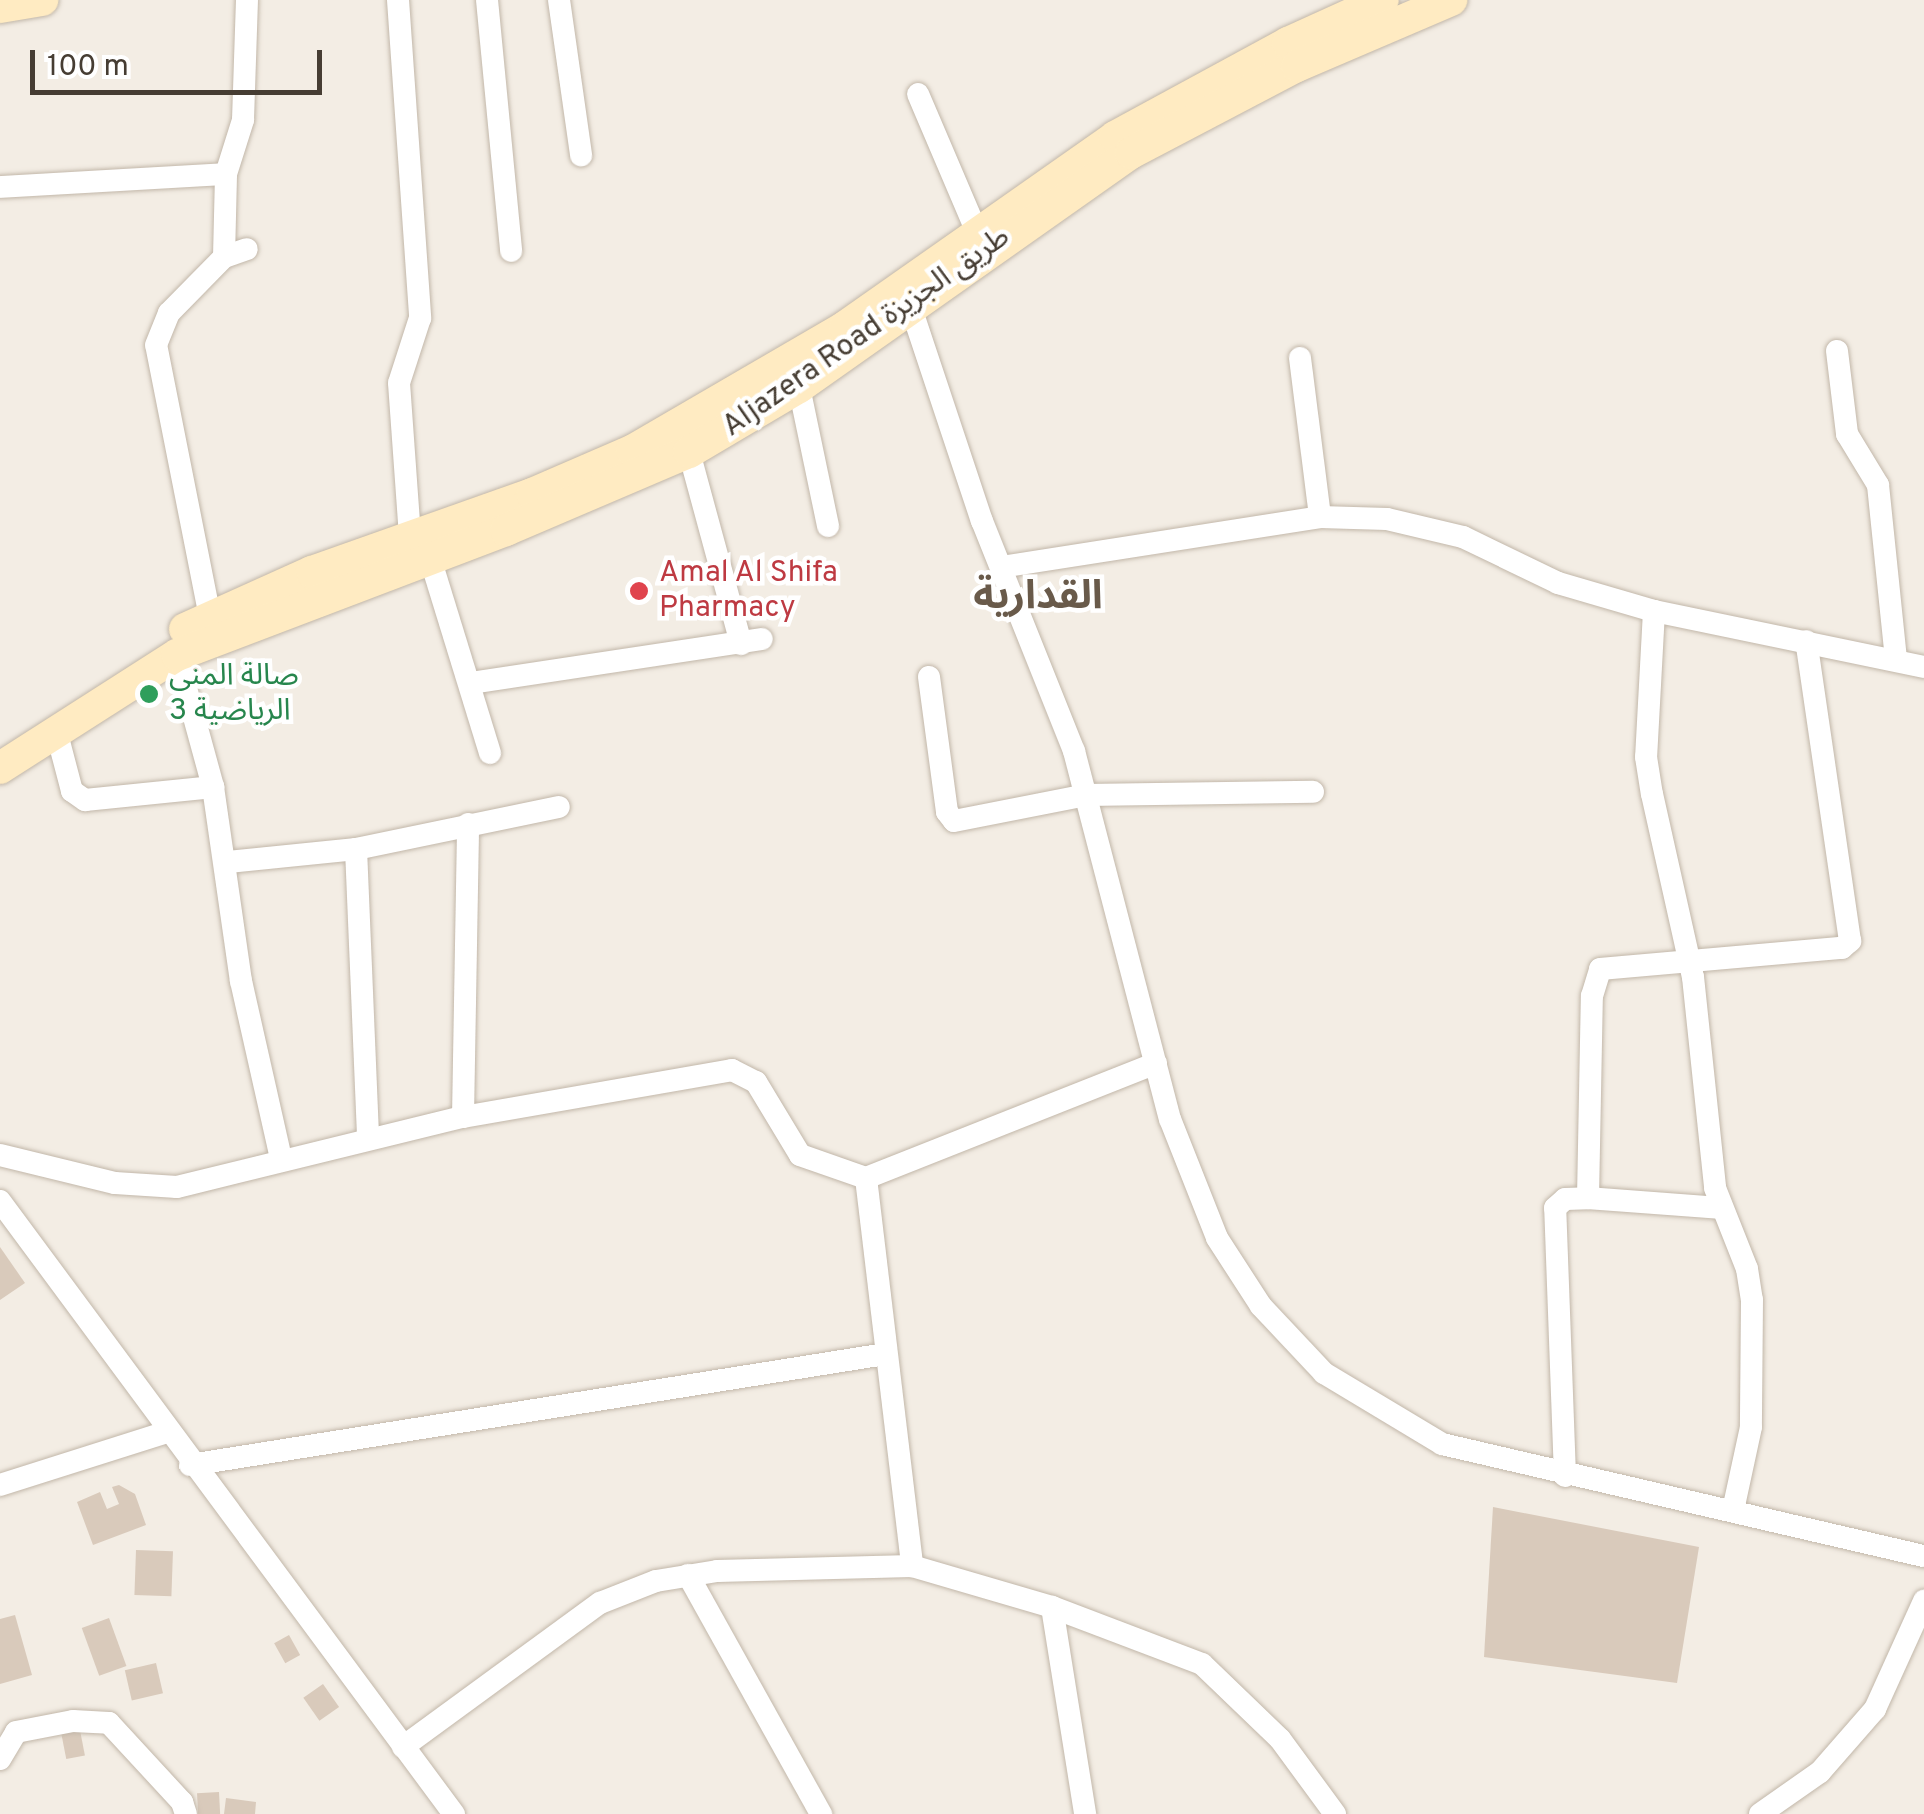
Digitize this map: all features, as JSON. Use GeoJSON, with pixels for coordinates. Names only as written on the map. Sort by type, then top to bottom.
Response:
{"type":"FeatureCollection","features":[{"type":"Feature","properties":{"kind":"main road"},"geometry":{"type":"LineString","coordinates":[[0,7],[42,0]]}},
{"type":"Feature","properties":{"kind":"main road","name":"Aljazera Road طريق الجزيزة"},"geometry":{"type":"LineString","coordinates":[[0,742],[85,684],[210,617],[689,452],[799,387],[908,297],[976,230],[1199,89],[1383,0]]}},
{"type":"Feature","properties":{"kind":"main road","name":"Aljazera Road طريق الجزيزة"},"geometry":{"type":"LineString","coordinates":[[0,768],[177,656],[632,451],[735,397],[908,297],[1131,153],[1297,66],[1451,0]]}},
{"type":"Feature","properties":{"kind":"street"},"geometry":{"type":"LineString","coordinates":[[224,258],[226,174],[242,120],[248,0]]}},
{"type":"Feature","properties":{"kind":"street"},"geometry":{"type":"LineString","coordinates":[[398,0],[420,318],[400,383],[420,547],[471,682],[490,753]]}},
{"type":"Feature","properties":{"kind":"street"},"geometry":{"type":"LineString","coordinates":[[487,0],[510,251]]}},
{"type":"Feature","properties":{"kind":"street"},"geometry":{"type":"LineString","coordinates":[[559,0],[580,154]]}},
{"type":"Feature","properties":{"kind":"street"},"geometry":{"type":"LineString","coordinates":[[918,94],[976,230]]}},
{"type":"Feature","properties":{"kind":"street"},"geometry":{"type":"LineString","coordinates":[[0,187],[226,174]]}},
{"type":"Feature","properties":{"kind":"street"},"geometry":{"type":"LineString","coordinates":[[210,617],[156,344],[168,313],[224,258],[247,249]]}},
{"type":"Feature","properties":{"kind":"street"},"geometry":{"type":"LineString","coordinates":[[908,297],[1000,568],[1055,695],[1086,795],[1156,1062],[1217,1238],[1288,1338],[1355,1395],[1442,1444],[1564,1476],[1734,1510],[1924,1556]]}},
{"type":"Feature","properties":{"kind":"street"},"geometry":{"type":"LineString","coordinates":[[1837,352],[1846,434],[1878,485],[1896,660]]}},
{"type":"Feature","properties":{"kind":"street"},"geometry":{"type":"LineString","coordinates":[[1300,358],[1320,517]]}},
{"type":"Feature","properties":{"kind":"street"},"geometry":{"type":"LineString","coordinates":[[799,387],[828,526]]}},
{"type":"Feature","properties":{"kind":"street"},"geometry":{"type":"LineString","coordinates":[[471,682],[751,641],[689,452]]}},
{"type":"Feature","properties":{"kind":"street"},"geometry":{"type":"LineString","coordinates":[[1000,568],[1320,517],[1421,523],[1558,583],[1654,611],[1924,668]]}},
{"type":"Feature","properties":{"kind":"street"},"geometry":{"type":"LineString","coordinates":[[1654,611],[1646,758],[1688,959],[1722,1208],[1752,1300],[1751,1426],[1734,1510]]}},
{"type":"Feature","properties":{"kind":"street"},"geometry":{"type":"LineString","coordinates":[[1588,1198],[1592,996],[1600,969],[1842,948],[1850,941],[1806,641]]}},
{"type":"Feature","properties":{"kind":"street"},"geometry":{"type":"LineString","coordinates":[[177,656],[213,787],[228,862],[241,981],[281,1159]]}},
{"type":"Feature","properties":{"kind":"street"},"geometry":{"type":"LineString","coordinates":[[929,678],[947,812],[954,822],[1086,795],[1313,792]]}},
{"type":"Feature","properties":{"kind":"street"},"geometry":{"type":"LineString","coordinates":[[56,730],[72,791],[85,800],[213,787]]}},
{"type":"Feature","properties":{"kind":"street"},"geometry":{"type":"LineString","coordinates":[[228,862],[356,848],[559,808]]}},
{"type":"Feature","properties":{"kind":"street"},"geometry":{"type":"LineString","coordinates":[[463,1117],[468,824]]}},
{"type":"Feature","properties":{"kind":"street"},"geometry":{"type":"LineString","coordinates":[[356,848],[368,1139]]}},
{"type":"Feature","properties":{"kind":"street"},"geometry":{"type":"LineString","coordinates":[[0,1156],[148,1188],[463,1117],[732,1070],[756,1082],[800,1155],[866,1178],[1156,1062]]}},
{"type":"Feature","properties":{"kind":"street"},"geometry":{"type":"LineString","coordinates":[[866,1178],[912,1566]]}},
{"type":"Feature","properties":{"kind":"street"},"geometry":{"type":"LineString","coordinates":[[1564,1476],[1555,1208],[1565,1199],[1588,1198],[1722,1208]]}},
{"type":"Feature","properties":{"kind":"street"},"geometry":{"type":"LineString","coordinates":[[0,1200],[190,1466],[454,1814]]}},
{"type":"Feature","properties":{"kind":"street"},"geometry":{"type":"LineString","coordinates":[[190,1466],[885,1354]]}},
{"type":"Feature","properties":{"kind":"street"},"geometry":{"type":"LineString","coordinates":[[0,1485],[166,1432]]}},
{"type":"Feature","properties":{"kind":"street"},"geometry":{"type":"LineString","coordinates":[[403,1747],[600,1603],[688,1575],[912,1566],[1052,1606],[1202,1664],[1280,1739],[1336,1814]]}},
{"type":"Feature","properties":{"kind":"street"},"geometry":{"type":"LineString","coordinates":[[688,1575],[822,1814]]}},
{"type":"Feature","properties":{"kind":"street"},"geometry":{"type":"LineString","coordinates":[[1760,1814],[1820,1772],[1856,1733],[1892,1680],[1924,1601]]}},
{"type":"Feature","properties":{"kind":"street"},"geometry":{"type":"LineString","coordinates":[[1052,1606],[1085,1814]]}},
{"type":"Feature","properties":{"kind":"street"},"geometry":{"type":"LineString","coordinates":[[0,1759],[16,1732],[73,1721],[109,1723],[182,1802],[186,1814]]}},
{"type":"Feature","properties":{"kind":"building"},"geometry":{"type":"Polygon","coordinates":[[[0,1247],[25,1283],[0,1300],[0,1247]]]}},
{"type":"Feature","properties":{"kind":"building"},"geometry":{"type":"Polygon","coordinates":[[[119,1485],[135,1494],[146,1525],[93,1545],[77,1502],[100,1492],[107,1509],[119,1504],[112,1487],[119,1485]]]}},
{"type":"Feature","properties":{"kind":"building"},"geometry":{"type":"Polygon","coordinates":[[[1493,1507],[1699,1547],[1677,1683],[1484,1657],[1493,1507]]]}},
{"type":"Feature","properties":{"kind":"building"},"geometry":{"type":"Polygon","coordinates":[[[136,1550],[173,1551],[171,1596],[134,1595],[136,1550]]]}},
{"type":"Feature","properties":{"kind":"building"},"geometry":{"type":"Polygon","coordinates":[[[15,1615],[32,1675],[0,1684],[0,1619],[15,1615]]]}},
{"type":"Feature","properties":{"kind":"building"},"geometry":{"type":"Polygon","coordinates":[[[109,1618],[126,1666],[99,1676],[82,1628],[109,1618]]]}},
{"type":"Feature","properties":{"kind":"building"},"geometry":{"type":"Polygon","coordinates":[[[289,1635],[300,1655],[285,1663],[274,1643],[289,1635]]]}},
{"type":"Feature","properties":{"kind":"building"},"geometry":{"type":"Polygon","coordinates":[[[156,1663],[163,1693],[132,1700],[125,1670],[156,1663]]]}},
{"type":"Feature","properties":{"kind":"building"},"geometry":{"type":"Polygon","coordinates":[[[323,1684],[339,1707],[319,1721],[303,1698],[323,1684]]]}},
{"type":"Feature","properties":{"kind":"building"},"geometry":{"type":"Polygon","coordinates":[[[79,1725],[85,1755],[66,1759],[60,1729],[79,1725]]]}},
{"type":"Feature","properties":{"kind":"building"},"geometry":{"type":"Polygon","coordinates":[[[219,1792],[220,1814],[198,1814],[197,1793],[219,1792]]]}},
{"type":"Feature","properties":{"kind":"building"},"geometry":{"type":"Polygon","coordinates":[[[226,1798],[256,1802],[255,1814],[224,1814],[226,1798]]]}},
{"type":"Feature","properties":{"kind":"place","name":"Amal Al Shifa Pharmacy"},"geometry":{"type":"Point","coordinates":[639,591]}},
{"type":"Feature","properties":{"kind":"place","name":"صالة المنى الرياضية 3"},"geometry":{"type":"Point","coordinates":[149,694]}},
{"type":"Feature","properties":{"kind":"district","name":"القدارية"},"geometry":{"type":"Point","coordinates":[1038,598]}}]}
